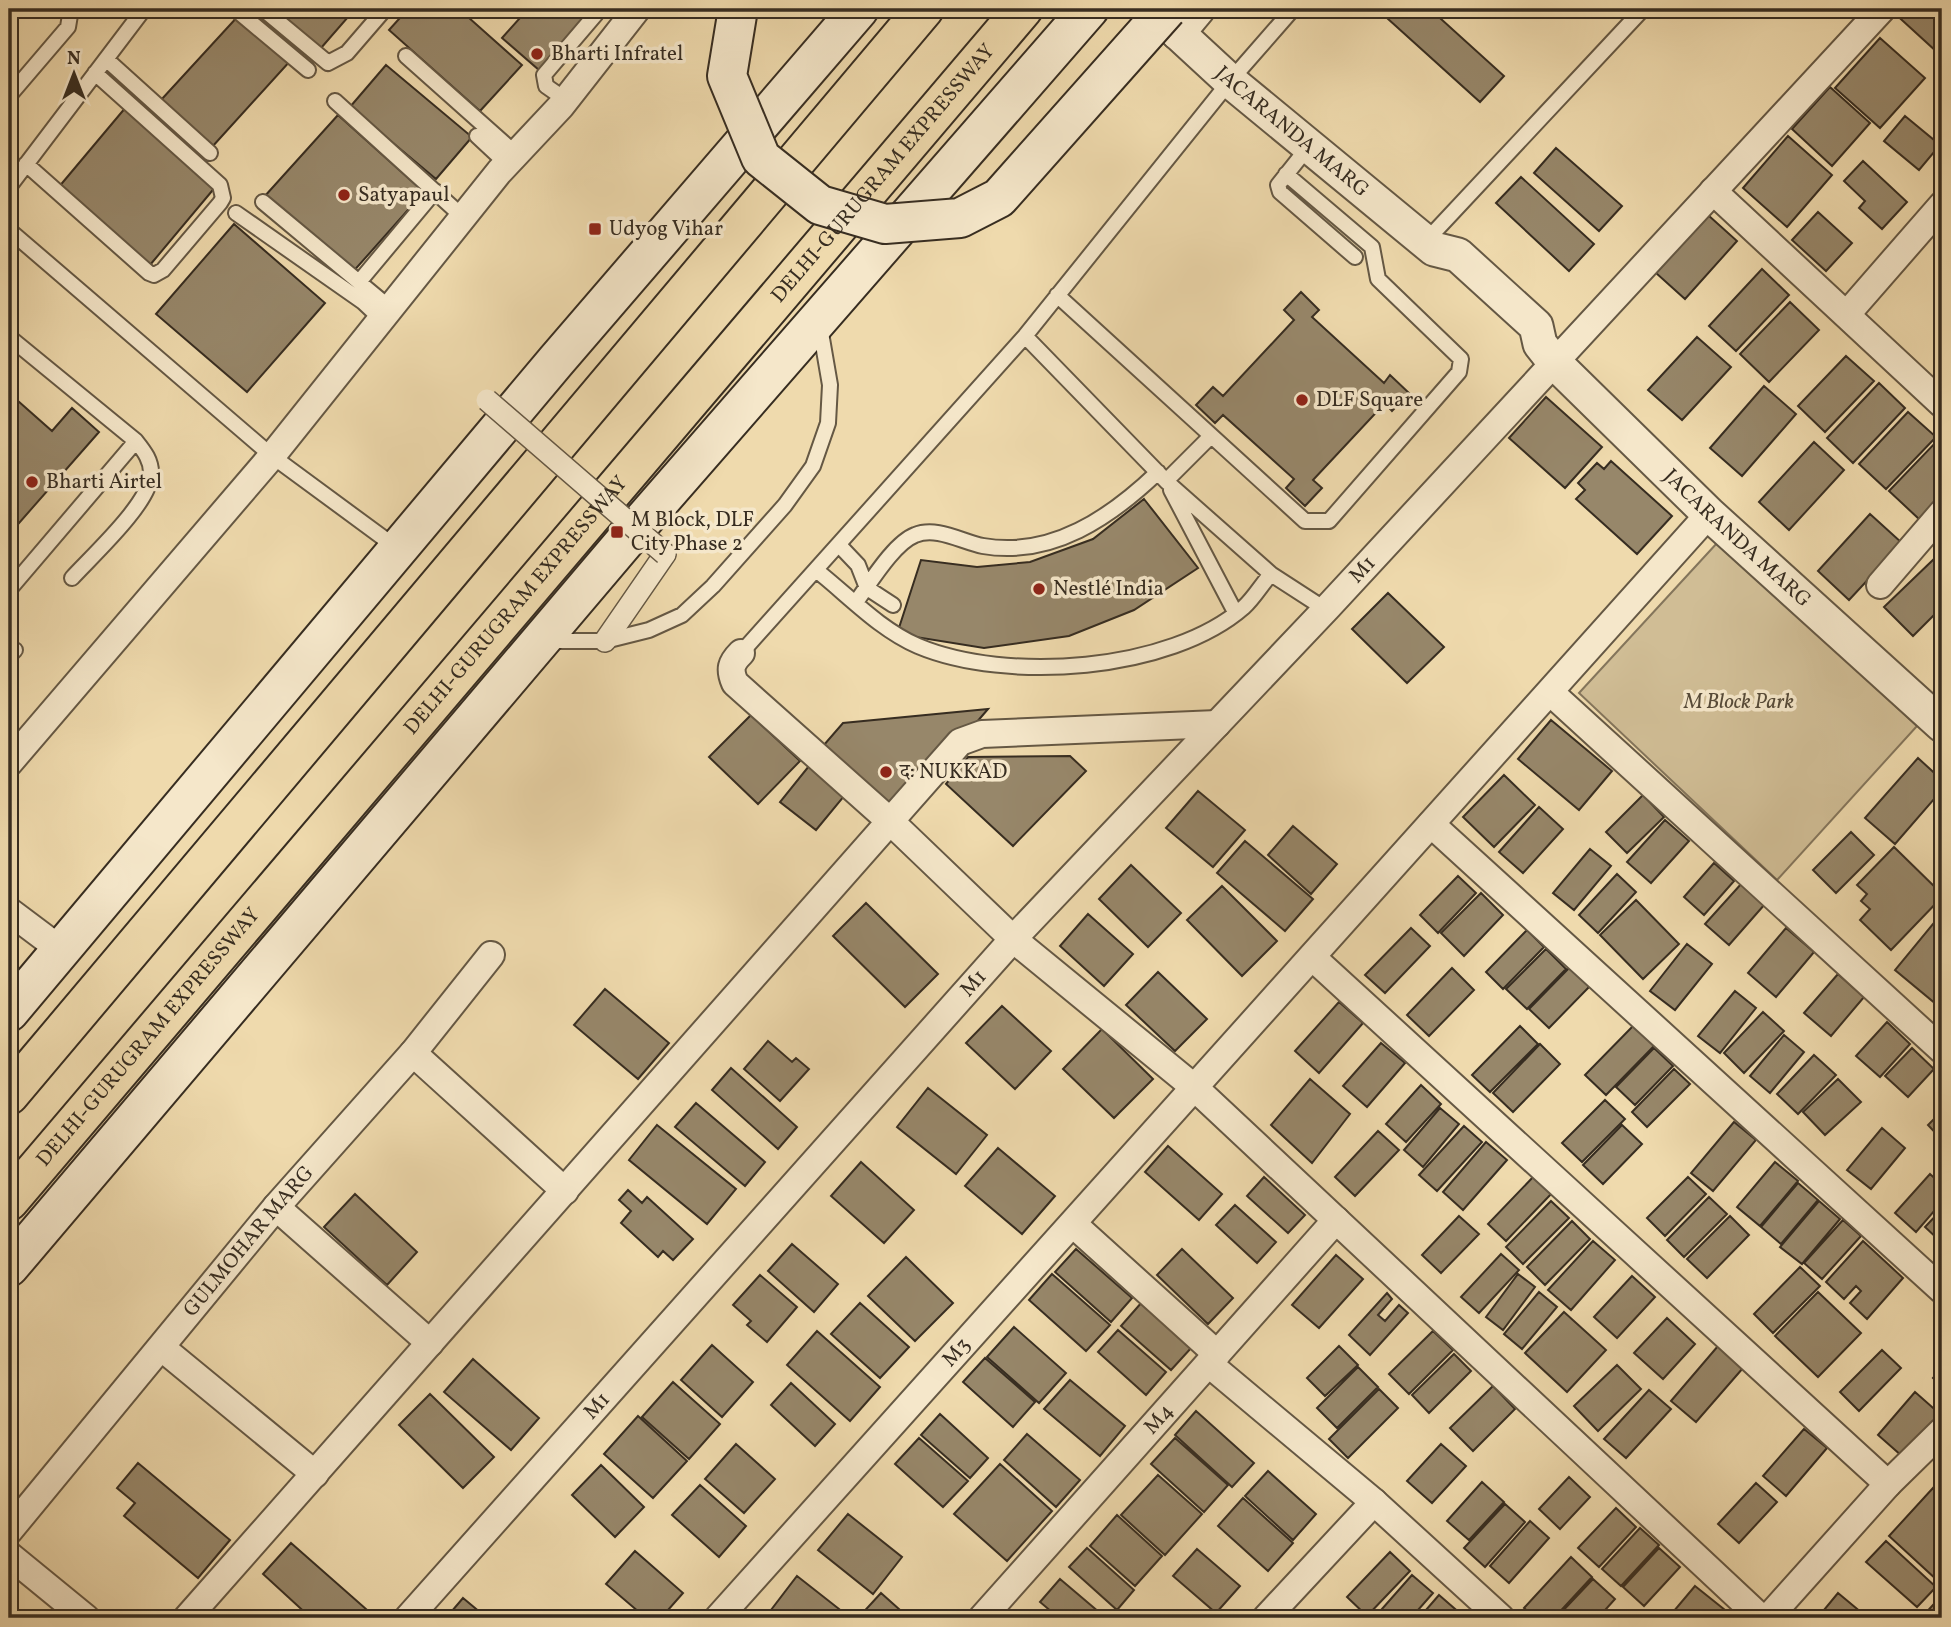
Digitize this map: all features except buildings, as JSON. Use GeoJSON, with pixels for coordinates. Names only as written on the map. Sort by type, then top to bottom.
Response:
{"type":"FeatureCollection","features":[{"type":"Feature","properties":{"kind":"highway"},"geometry":{"type":"LineString","coordinates":[[9,1095],[924,9]]}},
{"type":"Feature","properties":{"kind":"highway","name":"DELHI-GURUGRAM EXPRESSWAY"},"geometry":{"type":"LineString","coordinates":[[9,1201],[1023,9]]}},
{"type":"Feature","properties":{"kind":"main road"},"geometry":{"type":"LineString","coordinates":[[737,9],[727,76],[761,158],[820,205],[885,224],[960,218],[999,198],[1181,17]]}},
{"type":"Feature","properties":{"kind":"main road"},"geometry":{"type":"LineString","coordinates":[[9,1012],[859,9]]}},
{"type":"Feature","properties":{"kind":"main road"},"geometry":{"type":"LineString","coordinates":[[9,1267],[540,642],[1089,9]]}},
{"type":"Feature","properties":{"kind":"street"},"geometry":{"type":"LineString","coordinates":[[9,763],[272,456],[463,217],[511,159],[566,100],[637,9]]}},
{"type":"Feature","properties":{"kind":"street","name":"JACARANDA MARG"},"geometry":{"type":"LineString","coordinates":[[1152,9],[1181,17],[1230,81],[1430,246],[1441,269],[1520,342],[1548,354],[1709,514],[1929,701],[1942,725]]}},
{"type":"Feature","properties":{"kind":"street","name":"M1"},"geometry":{"type":"LineString","coordinates":[[408,1618],[1013,939],[1325,609],[1548,354],[1713,191],[1882,9]]}},
{"type":"Feature","properties":{"kind":"street"},"geometry":{"type":"LineString","coordinates":[[1713,191],[1942,404]]}},
{"type":"Feature","properties":{"kind":"street"},"geometry":{"type":"LineString","coordinates":[[1847,314],[1942,205]]}},
{"type":"Feature","properties":{"kind":"street"},"geometry":{"type":"LineString","coordinates":[[487,400],[666,554],[605,641]]}},
{"type":"Feature","properties":{"kind":"street"},"geometry":{"type":"LineString","coordinates":[[1880,585],[1942,513]]}},
{"type":"Feature","properties":{"kind":"street","name":"M3"},"geometry":{"type":"LineString","coordinates":[[718,1618],[1709,514]]}},
{"type":"Feature","properties":{"kind":"street"},"geometry":{"type":"LineString","coordinates":[[741,653],[732,662],[731,673],[735,683],[891,822],[1013,939],[1195,1088],[1761,1618]]}},
{"type":"Feature","properties":{"kind":"street"},"geometry":{"type":"LineString","coordinates":[[1550,692],[1942,1050]]}},
{"type":"Feature","properties":{"kind":"street"},"geometry":{"type":"LineString","coordinates":[[187,1618],[960,742],[982,734],[1217,724]]}},
{"type":"Feature","properties":{"kind":"street"},"geometry":{"type":"LineString","coordinates":[[1431,824],[1942,1290]]}},
{"type":"Feature","properties":{"kind":"street"},"geometry":{"type":"LineString","coordinates":[[9,911],[61,950]]}},
{"type":"Feature","properties":{"kind":"street","name":"GULMOHAR MARG"},"geometry":{"type":"LineString","coordinates":[[9,1531],[276,1207],[412,1053],[491,955]]}},
{"type":"Feature","properties":{"kind":"street"},"geometry":{"type":"LineString","coordinates":[[1312,957],[1888,1484]]}},
{"type":"Feature","properties":{"kind":"street"},"geometry":{"type":"LineString","coordinates":[[412,1053],[565,1191]]}},
{"type":"Feature","properties":{"kind":"street"},"geometry":{"type":"LineString","coordinates":[[276,1207],[430,1343]]}},
{"type":"Feature","properties":{"kind":"street","name":"M4"},"geometry":{"type":"LineString","coordinates":[[984,1617],[1336,1220]]}},
{"type":"Feature","properties":{"kind":"street"},"geometry":{"type":"LineString","coordinates":[[1073,1224],[1213,1359],[1501,1618]]}},
{"type":"Feature","properties":{"kind":"street"},"geometry":{"type":"LineString","coordinates":[[162,1348],[315,1474]]}},
{"type":"Feature","properties":{"kind":"street"},"geometry":{"type":"LineString","coordinates":[[1769,1618],[1888,1484],[1942,1431]]}},
{"type":"Feature","properties":{"kind":"street"},"geometry":{"type":"LineString","coordinates":[[1266,1618],[1374,1502]]}},
{"type":"Feature","properties":{"kind":"street"},"geometry":{"type":"LineString","coordinates":[[9,1555],[86,1618]]}},
{"type":"Feature","properties":{"kind":"lane"},"geometry":{"type":"LineString","coordinates":[[9,96],[68,27],[71,9]]}},
{"type":"Feature","properties":{"kind":"lane"},"geometry":{"type":"LineString","coordinates":[[235,9],[308,71]]}},
{"type":"Feature","properties":{"kind":"lane"},"geometry":{"type":"LineString","coordinates":[[263,9],[328,63],[338,61],[347,53],[385,9]]}},
{"type":"Feature","properties":{"kind":"lane"},"geometry":{"type":"LineString","coordinates":[[741,653],[1024,336],[1230,81],[1293,9]]}},
{"type":"Feature","properties":{"kind":"lane"},"geometry":{"type":"LineString","coordinates":[[1430,246],[1643,9]]}},
{"type":"Feature","properties":{"kind":"lane"},"geometry":{"type":"LineString","coordinates":[[9,187],[106,59],[136,11]]}},
{"type":"Feature","properties":{"kind":"lane"},"geometry":{"type":"LineString","coordinates":[[566,100],[546,86],[544,75],[596,15]]}},
{"type":"Feature","properties":{"kind":"lane"},"geometry":{"type":"LineString","coordinates":[[406,56],[511,159]]}},
{"type":"Feature","properties":{"kind":"lane"},"geometry":{"type":"LineString","coordinates":[[106,59],[210,153]]}},
{"type":"Feature","properties":{"kind":"lane"},"geometry":{"type":"LineString","coordinates":[[26,164],[154,275],[163,270],[220,203],[223,198],[220,185],[95,73]]}},
{"type":"Feature","properties":{"kind":"lane"},"geometry":{"type":"LineString","coordinates":[[335,101],[463,217]]}},
{"type":"Feature","properties":{"kind":"lane"},"geometry":{"type":"LineString","coordinates":[[477,136],[511,159]]}},
{"type":"Feature","properties":{"kind":"lane"},"geometry":{"type":"LineString","coordinates":[[1309,146],[1278,185],[1280,192],[1355,257]]}},
{"type":"Feature","properties":{"kind":"lane"},"geometry":{"type":"LineString","coordinates":[[1057,295],[1305,521],[1329,521],[1459,372],[1461,365],[1459,354],[1378,279],[1372,247],[1286,174]]}},
{"type":"Feature","properties":{"kind":"lane"},"geometry":{"type":"LineString","coordinates":[[359,282],[435,191]]}},
{"type":"Feature","properties":{"kind":"lane"},"geometry":{"type":"LineString","coordinates":[[262,202],[359,282],[386,313]]}},
{"type":"Feature","properties":{"kind":"lane"},"geometry":{"type":"LineString","coordinates":[[236,213],[363,302],[386,313]]}},
{"type":"Feature","properties":{"kind":"lane"},"geometry":{"type":"LineString","coordinates":[[9,230],[272,456],[399,549]]}},
{"type":"Feature","properties":{"kind":"lane"},"geometry":{"type":"LineString","coordinates":[[540,642],[605,641],[649,630],[682,615],[713,586],[785,505],[813,466],[828,423],[830,385],[819,318]]}},
{"type":"Feature","properties":{"kind":"lane"},"geometry":{"type":"LineString","coordinates":[[1024,336],[1164,478],[1270,574],[1325,609]]}},
{"type":"Feature","properties":{"kind":"lane"},"geometry":{"type":"LineString","coordinates":[[9,337],[136,441],[146,453],[151,466],[148,488],[143,498],[72,578]]}},
{"type":"Feature","properties":{"kind":"lane"},"geometry":{"type":"LineString","coordinates":[[856,602],[901,544],[916,534],[945,534],[983,546],[1022,547],[1066,536],[1092,526],[1164,478],[1211,436]]}},
{"type":"Feature","properties":{"kind":"lane"},"geometry":{"type":"LineString","coordinates":[[9,590],[136,441]]}},
{"type":"Feature","properties":{"kind":"lane"},"geometry":{"type":"LineString","coordinates":[[1164,478],[1236,612]]}},
{"type":"Feature","properties":{"kind":"lane"},"geometry":{"type":"LineString","coordinates":[[839,545],[858,565],[867,588],[893,605]]}},
{"type":"Feature","properties":{"kind":"lane"},"geometry":{"type":"LineString","coordinates":[[817,570],[881,626],[919,646],[975,661],[1035,667],[1072,666],[1145,655],[1192,637],[1244,607],[1270,574]]}},
{"type":"Feature","properties":{"kind":"green space","name":"M Block Park"},"geometry":{"type":"Polygon","coordinates":[[[1718,542],[1917,726],[1777,880],[1579,693],[1718,542]]]}},
{"type":"Feature","properties":{"kind":"place","name":"Bharti Infratel"},"geometry":{"type":"Point","coordinates":[537,54]}},
{"type":"Feature","properties":{"kind":"place","name":"Satyapaul"},"geometry":{"type":"Point","coordinates":[344,195]}},
{"type":"Feature","properties":{"kind":"place","name":"Udyog Vihar"},"geometry":{"type":"Point","coordinates":[595,229]}},
{"type":"Feature","properties":{"kind":"place","name":"DLF Square"},"geometry":{"type":"Point","coordinates":[1302,400]}},
{"type":"Feature","properties":{"kind":"place","name":"Bharti Airtel"},"geometry":{"type":"Point","coordinates":[32,482]}},
{"type":"Feature","properties":{"kind":"place","name":"M Block, DLF City Phase 2"},"geometry":{"type":"Point","coordinates":[617,532]}},
{"type":"Feature","properties":{"kind":"place","name":"Nestlé India"},"geometry":{"type":"Point","coordinates":[1039,589]}},
{"type":"Feature","properties":{"kind":"place","name":"द: NUKKAD"},"geometry":{"type":"Point","coordinates":[886,772]}}]}
